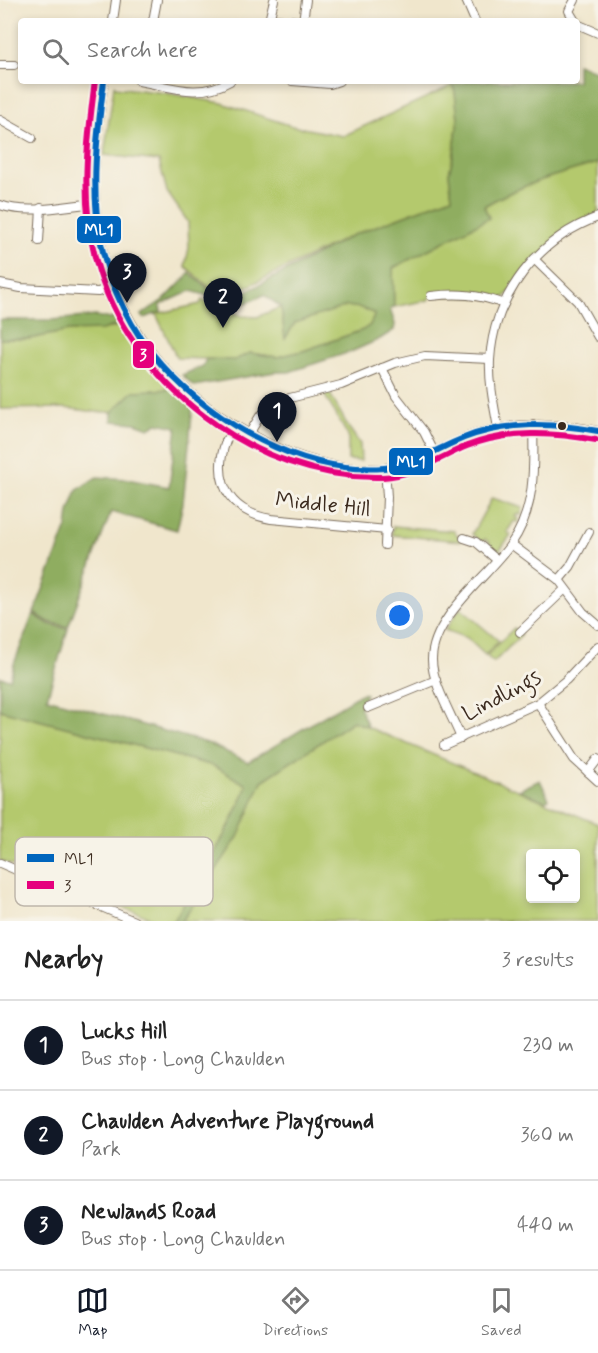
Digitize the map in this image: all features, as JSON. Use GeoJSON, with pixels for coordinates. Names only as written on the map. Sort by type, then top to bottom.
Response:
{"type":"FeatureCollection","features":[{"type":"Feature","properties":{"kind":"street"},"geometry":{"type":"LineString","coordinates":[[113,18],[116,0]]}},
{"type":"Feature","properties":{"kind":"street"},"geometry":{"type":"LineString","coordinates":[[154,18],[157,0]]}},
{"type":"Feature","properties":{"kind":"street"},"geometry":{"type":"LineString","coordinates":[[270,18],[274,0]]}},
{"type":"Feature","properties":{"kind":"street"},"geometry":{"type":"LineString","coordinates":[[303,18],[306,0]]}},
{"type":"Feature","properties":{"kind":"street"},"geometry":{"type":"LineString","coordinates":[[466,0],[474,18]]}},
{"type":"Feature","properties":{"kind":"street"},"geometry":{"type":"LineString","coordinates":[[573,18],[569,11],[575,0]]}},
{"type":"Feature","properties":{"kind":"street"},"geometry":{"type":"LineString","coordinates":[[580,24],[598,33]]}},
{"type":"Feature","properties":{"kind":"street"},"geometry":{"type":"LineString","coordinates":[[0,64],[14,65]]}},
{"type":"Feature","properties":{"kind":"street"},"geometry":{"type":"LineString","coordinates":[[105,84],[94,152],[94,203],[101,244],[115,286],[127,313],[161,364],[195,395],[234,425],[288,451],[328,463],[362,469],[405,464],[465,438],[498,428],[533,424],[564,425],[598,430]]}},
{"type":"Feature","properties":{"kind":"street"},"geometry":{"type":"LineString","coordinates":[[159,84],[202,91],[216,89],[225,84]]}},
{"type":"Feature","properties":{"kind":"street"},"geometry":{"type":"LineString","coordinates":[[0,120],[32,138]]}},
{"type":"Feature","properties":{"kind":"street"},"geometry":{"type":"LineString","coordinates":[[0,205],[10,209],[94,203]]}},
{"type":"Feature","properties":{"kind":"street"},"geometry":{"type":"LineString","coordinates":[[39,241],[41,208]]}},
{"type":"Feature","properties":{"kind":"street"},"geometry":{"type":"LineString","coordinates":[[498,428],[490,379],[490,359],[496,326],[504,304],[517,280],[552,242],[567,231],[598,217]]}},
{"type":"Feature","properties":{"kind":"street"},"geometry":{"type":"LineString","coordinates":[[534,259],[578,302],[598,337]]}},
{"type":"Feature","properties":{"kind":"street"},"geometry":{"type":"LineString","coordinates":[[0,284],[21,288],[98,292],[115,286]]}},
{"type":"Feature","properties":{"kind":"street"},"geometry":{"type":"LineString","coordinates":[[431,296],[463,294],[504,304]]}},
{"type":"Feature","properties":{"kind":"street"},"geometry":{"type":"LineString","coordinates":[[249,434],[260,416],[278,401],[328,389],[395,363],[425,356],[490,359]]}},
{"type":"Feature","properties":{"kind":"street"},"geometry":{"type":"LineString","coordinates":[[382,368],[396,396],[420,426],[434,452]]}},
{"type":"Feature","properties":{"kind":"street"},"geometry":{"type":"LineString","coordinates":[[461,738],[436,680],[432,660],[437,638],[448,617],[512,544],[528,509],[534,477],[533,424]]}},
{"type":"Feature","properties":{"kind":"street","name":"Middle Hill"},"geometry":{"type":"LineString","coordinates":[[234,425],[222,447],[220,467],[226,488],[237,504],[245,510],[271,519],[387,530]]}},
{"type":"Feature","properties":{"kind":"street"},"geometry":{"type":"LineString","coordinates":[[385,468],[387,497],[385,545]]}},
{"type":"Feature","properties":{"kind":"street"},"geometry":{"type":"LineString","coordinates":[[559,580],[570,567],[589,532]]}},
{"type":"Feature","properties":{"kind":"street"},"geometry":{"type":"LineString","coordinates":[[464,538],[476,542],[497,560]]}},
{"type":"Feature","properties":{"kind":"street"},"geometry":{"type":"LineString","coordinates":[[512,544],[559,580],[564,590],[583,612],[598,625]]}},
{"type":"Feature","properties":{"kind":"street"},"geometry":{"type":"LineString","coordinates":[[520,632],[564,590]]}},
{"type":"Feature","properties":{"kind":"street","name":"Lindlings"},"geometry":{"type":"LineString","coordinates":[[444,745],[538,703],[566,680],[597,649]]}},
{"type":"Feature","properties":{"kind":"street"},"geometry":{"type":"LineString","coordinates":[[368,708],[436,680]]}},
{"type":"Feature","properties":{"kind":"street"},"geometry":{"type":"LineString","coordinates":[[538,703],[574,759],[598,781]]}},
{"type":"Feature","properties":{"kind":"street"},"geometry":{"type":"LineString","coordinates":[[588,772],[598,759]]}},
{"type":"Feature","properties":{"kind":"street"},"geometry":{"type":"LineString","coordinates":[[0,863],[15,869]]}},
{"type":"Feature","properties":{"kind":"street"},"geometry":{"type":"LineString","coordinates":[[99,906],[134,921]]}},
{"type":"Feature","properties":{"kind":"green space"},"geometry":{"type":"Polygon","coordinates":[[[580,65],[598,72],[598,163],[540,181],[497,199],[484,206],[489,218],[393,268],[394,307],[390,309],[395,324],[394,330],[380,339],[353,351],[289,372],[275,372],[194,386],[182,375],[203,366],[206,359],[235,360],[250,353],[277,357],[303,351],[363,330],[370,325],[375,314],[361,308],[347,306],[295,323],[285,339],[281,307],[264,295],[241,305],[191,291],[160,305],[161,312],[144,318],[141,315],[166,298],[190,273],[216,295],[235,298],[353,235],[452,197],[449,173],[458,118],[453,85],[580,84],[580,65]]]}},
{"type":"Feature","properties":{"kind":"green space"},"geometry":{"type":"Polygon","coordinates":[[[114,85],[222,103],[292,126],[343,136],[453,85],[458,118],[449,173],[452,197],[353,235],[232,294],[215,292],[185,266],[189,248],[188,222],[167,192],[159,161],[104,155],[114,85]]]}},
{"type":"Feature","properties":{"kind":"green space"},"geometry":{"type":"Polygon","coordinates":[[[598,163],[598,214],[571,226],[503,299],[432,295],[428,300],[394,307],[393,268],[489,218],[484,206],[511,192],[568,171],[598,163]]]}},
{"type":"Feature","properties":{"kind":"green space"},"geometry":{"type":"Polygon","coordinates":[[[202,300],[242,316],[257,317],[281,307],[285,338],[294,323],[347,306],[361,308],[375,314],[370,325],[363,330],[303,351],[277,357],[250,353],[235,360],[177,358],[156,314],[200,304],[202,300]]]}},
{"type":"Feature","properties":{"kind":"green space"},"geometry":{"type":"Polygon","coordinates":[[[124,314],[193,405],[183,503],[177,530],[111,512],[68,627],[49,622],[34,613],[67,527],[69,512],[77,490],[97,477],[127,479],[169,487],[177,427],[157,423],[149,428],[135,423],[112,421],[112,412],[134,391],[172,389],[134,340],[124,323],[102,330],[68,331],[29,339],[0,339],[0,320],[52,320],[96,316],[110,319],[124,314]]]}},
{"type":"Feature","properties":{"kind":"green space"},"geometry":{"type":"Polygon","coordinates":[[[124,323],[172,390],[134,391],[112,412],[64,408],[0,409],[0,339],[29,339],[69,331],[113,328],[124,323]]]}},
{"type":"Feature","properties":{"kind":"green space"},"geometry":{"type":"Polygon","coordinates":[[[329,392],[360,444],[361,461],[348,460],[348,436],[324,394],[329,392]]]}},
{"type":"Feature","properties":{"kind":"green space"},"geometry":{"type":"Polygon","coordinates":[[[492,498],[523,508],[521,515],[517,514],[515,517],[519,519],[518,522],[514,521],[507,532],[511,535],[498,552],[494,553],[487,547],[490,543],[485,539],[482,542],[472,534],[492,498]]]}},
{"type":"Feature","properties":{"kind":"green space"},"geometry":{"type":"Polygon","coordinates":[[[393,526],[454,531],[460,541],[392,535],[393,526]]]}},
{"type":"Feature","properties":{"kind":"green space"},"geometry":{"type":"Polygon","coordinates":[[[460,608],[499,641],[485,655],[467,638],[445,630],[460,608]]]}},
{"type":"Feature","properties":{"kind":"green space"},"geometry":{"type":"Polygon","coordinates":[[[33,614],[49,624],[68,629],[47,698],[207,743],[248,762],[362,693],[366,694],[360,708],[368,727],[353,721],[262,781],[238,837],[213,874],[213,854],[232,820],[247,785],[214,766],[0,710],[0,677],[10,679],[33,614]]]}},
{"type":"Feature","properties":{"kind":"green space"},"geometry":{"type":"Polygon","coordinates":[[[514,628],[521,635],[494,662],[486,656],[514,628]]]}},
{"type":"Feature","properties":{"kind":"green space"},"geometry":{"type":"Polygon","coordinates":[[[0,710],[214,766],[247,785],[232,820],[213,854],[213,837],[15,837],[15,867],[0,861],[0,710]]]}},
{"type":"Feature","properties":{"kind":"green space"},"geometry":{"type":"Polygon","coordinates":[[[353,721],[598,824],[598,921],[182,921],[192,906],[213,906],[213,874],[238,837],[262,781],[353,721]]]}},
{"type":"Feature","properties":{"kind":"green space"},"geometry":{"type":"Polygon","coordinates":[[[540,780],[549,799],[545,801],[519,790],[540,780]]]}},
{"type":"Feature","properties":{"kind":"green space"},"geometry":{"type":"Polygon","coordinates":[[[119,906],[182,906],[174,921],[159,921],[119,906]]]}},
{"type":"Feature","properties":{"kind":"green space"},"geometry":{"type":"Polygon","coordinates":[[[182,906],[192,906],[182,921],[174,921],[182,906]]]}},
{"type":"Feature","properties":{"kind":"transit line","name":"3"},"geometry":{"type":"LineString","coordinates":[[95,84],[86,171],[88,216],[96,261],[112,305],[136,346],[167,384],[204,416],[245,442],[289,462],[336,474],[383,477],[416,470],[467,446],[499,437],[547,434],[596,440]]}},
{"type":"Feature","properties":{"kind":"transit line","name":"ML1"},"geometry":{"type":"LineString","coordinates":[[104,84],[97,142],[96,202],[101,243],[116,292],[131,323],[161,364],[183,386],[233,425],[291,454],[322,463],[353,468],[395,467],[480,432],[513,426],[547,425],[598,431]]}},
{"type":"Feature","properties":{"kind":"place","name":"Newlands Road"},"geometry":{"type":"Point","coordinates":[127,303]}},
{"type":"Feature","properties":{"kind":"place","name":"Chaulden Adventure Playground"},"geometry":{"type":"Point","coordinates":[223,328]}},
{"type":"Feature","properties":{"kind":"place","name":"Lucks Hill"},"geometry":{"type":"Point","coordinates":[277,442]}}]}
